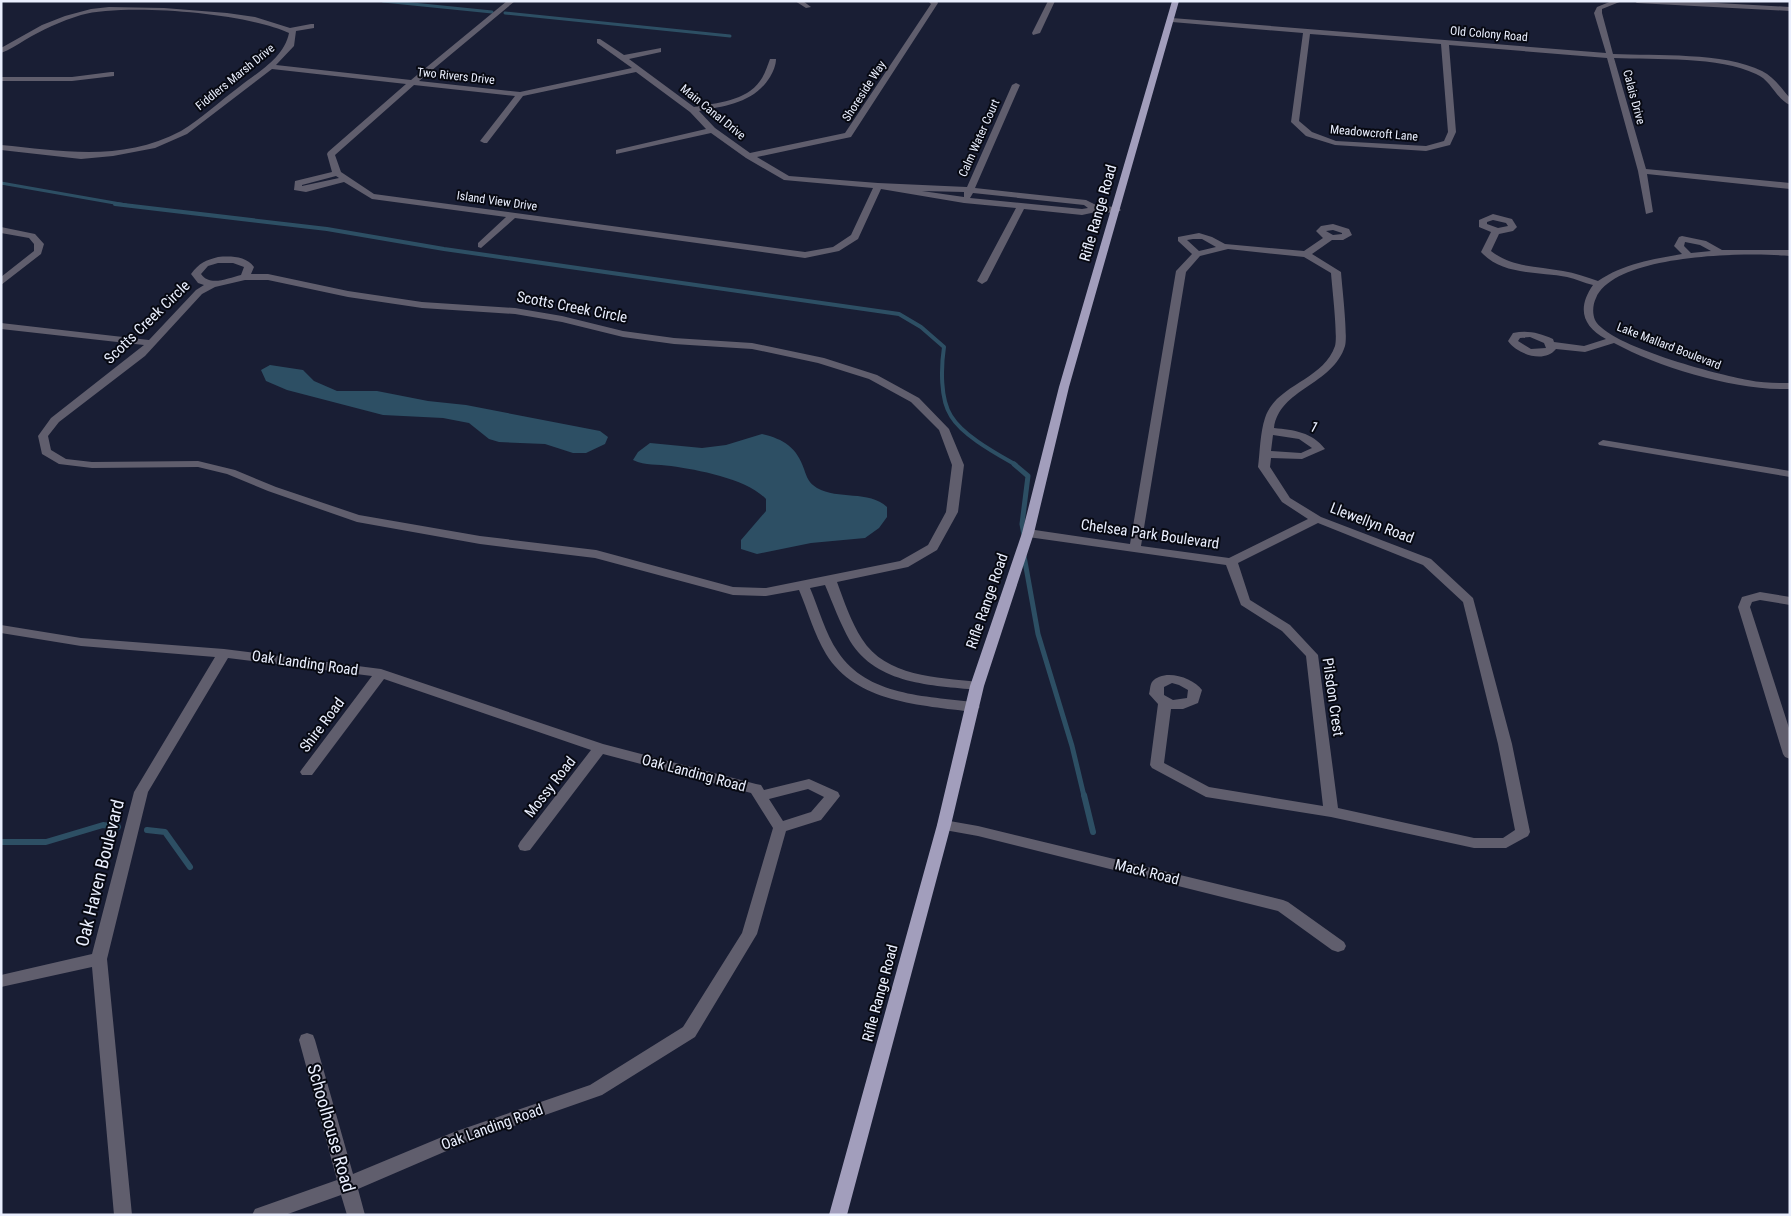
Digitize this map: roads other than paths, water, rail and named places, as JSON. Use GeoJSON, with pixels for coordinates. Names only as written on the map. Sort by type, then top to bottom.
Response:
{"type":"FeatureCollection","features":[{"type":"Feature","properties":{"kind":"main road","name":"Rifle Range Road"},"geometry":{"type":"LineString","coordinates":[[838,1215],[944,825],[977,686],[1028,533],[1064,387],[1117,210],[1176,1]]}},
{"type":"Feature","properties":{"kind":"street"},"geometry":{"type":"LineString","coordinates":[[345,179],[306,189],[297,188],[298,183],[338,173],[331,154],[413,82],[512,1]]}},
{"type":"Feature","properties":{"kind":"street"},"geometry":{"type":"LineString","coordinates":[[798,1],[808,7]]}},
{"type":"Feature","properties":{"kind":"street","name":"Shoreside Way"},"geometry":{"type":"LineString","coordinates":[[749,156],[848,135],[935,3],[931,1]]}},
{"type":"Feature","properties":{"kind":"street"},"geometry":{"type":"LineString","coordinates":[[1036,33],[1052,1]]}},
{"type":"Feature","properties":{"kind":"street","name":"Calais Drive"},"geometry":{"type":"LineString","coordinates":[[1619,1],[1599,8],[1598,13],[1612,56],[1642,171],[1649,212]]}},
{"type":"Feature","properties":{"kind":"street"},"geometry":{"type":"LineString","coordinates":[[1636,1],[1790,9]]}},
{"type":"Feature","properties":{"kind":"street","name":"Fiddlers Marsh Drive"},"geometry":{"type":"LineString","coordinates":[[1,51],[52,22],[90,8],[181,11],[260,19],[293,32],[290,46],[270,67],[184,132],[152,146],[130,151],[81,156],[1,147]]}},
{"type":"Feature","properties":{"kind":"street","name":"Old Colony Road"},"geometry":{"type":"LineString","coordinates":[[1172,20],[1612,56],[1710,60],[1746,67],[1768,78],[1790,103]]}},
{"type":"Feature","properties":{"kind":"street"},"geometry":{"type":"LineString","coordinates":[[290,30],[311,26]]}},
{"type":"Feature","properties":{"kind":"street","name":"Meadowcroft Lane"},"geometry":{"type":"LineString","coordinates":[[1307,31],[1294,122],[1309,134],[1335,143],[1426,149],[1447,143],[1452,132],[1445,43]]}},
{"type":"Feature","properties":{"kind":"street","name":"Main Canal Drive"},"geometry":{"type":"LineString","coordinates":[[600,41],[693,110],[712,130],[749,156],[788,178],[878,186],[969,190],[1086,203],[1096,209]]}},
{"type":"Feature","properties":{"kind":"street"},"geometry":{"type":"LineString","coordinates":[[621,58],[658,50]]}},
{"type":"Feature","properties":{"kind":"street"},"geometry":{"type":"LineString","coordinates":[[693,110],[736,100],[759,90],[769,76],[773,61]]}},
{"type":"Feature","properties":{"kind":"street","name":"Two Rivers Drive"},"geometry":{"type":"LineString","coordinates":[[270,67],[520,94],[638,69]]}},
{"type":"Feature","properties":{"kind":"street"},"geometry":{"type":"LineString","coordinates":[[1,79],[72,79],[111,74]]}},
{"type":"Feature","properties":{"kind":"street","name":"Calm Water Court"},"geometry":{"type":"LineString","coordinates":[[964,200],[1016,85]]}},
{"type":"Feature","properties":{"kind":"street"},"geometry":{"type":"LineString","coordinates":[[484,141],[520,94]]}},
{"type":"Feature","properties":{"kind":"street"},"geometry":{"type":"LineString","coordinates":[[619,152],[712,130]]}},
{"type":"Feature","properties":{"kind":"street"},"geometry":{"type":"LineString","coordinates":[[130,151],[133,161]]}},
{"type":"Feature","properties":{"kind":"street"},"geometry":{"type":"LineString","coordinates":[[1642,171],[1790,186]]}},
{"type":"Feature","properties":{"kind":"street","name":"Island View Drive"},"geometry":{"type":"LineString","coordinates":[[338,173],[372,196],[804,255],[836,249],[855,237],[878,186]]}},
{"type":"Feature","properties":{"kind":"street","name":"Main Canal Drive"},"geometry":{"type":"LineString","coordinates":[[878,186],[964,200],[1021,206],[1082,212],[1096,209],[1117,210]]}},
{"type":"Feature","properties":{"kind":"street"},"geometry":{"type":"LineString","coordinates":[[982,281],[1021,206]]}},
{"type":"Feature","properties":{"kind":"street"},"geometry":{"type":"LineString","coordinates":[[481,245],[512,216]]}},
{"type":"Feature","properties":{"kind":"street"},"geometry":{"type":"LineString","coordinates":[[1,230],[32,236],[39,244],[38,252],[1,282]]}},
{"type":"Feature","properties":{"kind":"street"},"geometry":{"type":"LineString","coordinates":[[1496,231],[1486,252],[1497,262],[1518,269],[1566,274],[1599,284],[1618,273],[1668,259],[1772,250],[1790,253]]}},
{"type":"Feature","properties":{"kind":"street"},"geometry":{"type":"LineString","coordinates":[[1134,548],[1181,271],[1197,254],[1181,239],[1193,235],[1210,238],[1224,248]]}},
{"type":"Feature","properties":{"kind":"street"},"geometry":{"type":"LineString","coordinates":[[1306,254],[1329,238]]}},
{"type":"Feature","properties":{"kind":"street"},"geometry":{"type":"LineString","coordinates":[[1690,256],[1679,246],[1682,239],[1708,244],[1722,254]]}},
{"type":"Feature","properties":{"kind":"street","name":"Llewellyn Road"},"geometry":{"type":"LineString","coordinates":[[1165,703],[1157,765],[1206,792],[1331,812],[1474,843],[1506,843],[1523,832],[1505,744],[1469,600],[1427,562],[1317,519],[1286,500],[1264,467],[1270,418],[1281,401],[1324,371],[1340,345],[1336,272],[1306,254],[1269,249],[1224,248],[1197,254]]}},
{"type":"Feature","properties":{"kind":"street"},"geometry":{"type":"LineString","coordinates":[[212,285],[201,280],[196,274],[201,267],[218,260],[238,260],[246,263],[249,267],[245,277]]}},
{"type":"Feature","properties":{"kind":"street","name":"Scotts Creek Circle"},"geometry":{"type":"LineString","coordinates":[[245,277],[268,277],[348,294],[422,306],[515,311],[562,319],[624,334],[674,341],[752,346],[820,360],[872,377],[915,400],[944,429],[958,464],[952,512],[933,547],[904,564],[830,581],[766,592],[733,591],[596,554],[480,540],[357,518],[272,489],[231,472],[198,464],[92,465],[63,462],[46,452],[43,436],[55,420],[106,382],[153,342],[199,292],[212,285],[245,277]]}},
{"type":"Feature","properties":{"kind":"street","name":"Lake Mallard Boulevard"},"geometry":{"type":"LineString","coordinates":[[1599,284],[1588,304],[1592,323],[1613,340],[1713,377],[1768,388],[1790,386]]}},
{"type":"Feature","properties":{"kind":"street"},"geometry":{"type":"LineString","coordinates":[[1,326],[153,342]]}},
{"type":"Feature","properties":{"kind":"street"},"geometry":{"type":"LineString","coordinates":[[1552,345],[1585,349],[1613,340]]}},
{"type":"Feature","properties":{"kind":"street","name":"1"},"geometry":{"type":"LineString","coordinates":[[1266,454],[1302,456],[1319,449],[1313,440],[1295,434],[1268,431]]}},
{"type":"Feature","properties":{"kind":"street"},"geometry":{"type":"LineString","coordinates":[[1604,444],[1790,474]]}},
{"type":"Feature","properties":{"kind":"street","name":"Chelsea Park Boulevard"},"geometry":{"type":"LineString","coordinates":[[1028,533],[1231,562],[1317,519]]}},
{"type":"Feature","properties":{"kind":"street","name":"Pilsdon Crest"},"geometry":{"type":"LineString","coordinates":[[1231,562],[1246,602],[1286,628],[1312,655],[1331,812]]}},
{"type":"Feature","properties":{"kind":"street"},"geometry":{"type":"LineString","coordinates":[[830,581],[860,646],[878,666],[901,675],[977,686]]}},
{"type":"Feature","properties":{"kind":"street"},"geometry":{"type":"LineString","coordinates":[[803,586],[832,655],[856,680],[889,694],[973,707]]}},
{"type":"Feature","properties":{"kind":"street"},"geometry":{"type":"LineString","coordinates":[[1790,601],[1755,596],[1746,600],[1744,607],[1790,754]]}},
{"type":"Feature","properties":{"kind":"street","name":"Oak Landing Road"},"geometry":{"type":"LineString","coordinates":[[3,631],[81,642],[224,652],[381,673],[600,748],[756,790],[780,828],[749,934],[689,1032],[596,1090],[460,1137],[346,1185],[261,1215]]}},
{"type":"Feature","properties":{"kind":"street","name":"Oak Haven Boulevard"},"geometry":{"type":"LineString","coordinates":[[123,1215],[99,959],[142,792],[224,652]]}},
{"type":"Feature","properties":{"kind":"street","name":"Shire Road"},"geometry":{"type":"LineString","coordinates":[[307,772],[381,673]]}},
{"type":"Feature","properties":{"kind":"street","name":"Mossy Road"},"geometry":{"type":"LineString","coordinates":[[525,846],[600,748]]}},
{"type":"Feature","properties":{"kind":"street"},"geometry":{"type":"LineString","coordinates":[[760,796],[809,784],[833,796],[816,816],[780,828]]}},
{"type":"Feature","properties":{"kind":"street","name":"Mack Road"},"geometry":{"type":"LineString","coordinates":[[944,825],[978,831],[1283,906],[1338,946]]}},
{"type":"Feature","properties":{"kind":"street"},"geometry":{"type":"LineString","coordinates":[[1,981],[99,959]]}},
{"type":"Feature","properties":{"kind":"street","name":"Schoolhouse Road"},"geometry":{"type":"LineString","coordinates":[[307,1040],[346,1185],[356,1215]]}},
{"type":"Feature","properties":{"kind":"water"},"geometry":{"type":"Polygon","coordinates":[[[270,365],[303,370],[314,381],[337,391],[377,391],[428,401],[466,405],[600,431],[608,437],[605,444],[586,453],[573,453],[545,444],[499,442],[489,439],[469,423],[443,418],[383,415],[287,390],[266,381],[261,370],[270,365]]]}},
{"type":"Feature","properties":{"kind":"water"},"geometry":{"type":"Polygon","coordinates":[[[762,434],[777,439],[789,446],[798,455],[806,475],[817,488],[834,494],[871,499],[887,507],[887,517],[879,528],[865,538],[811,543],[757,554],[741,549],[741,540],[766,511],[766,499],[758,492],[735,481],[708,473],[671,466],[647,464],[633,460],[638,452],[650,443],[702,448],[726,445],[762,434]]]}},
{"type":"Feature","properties":{"kind":"waterway"},"geometry":{"type":"LineString","coordinates":[[383,1],[492,12]]}},
{"type":"Feature","properties":{"kind":"waterway"},"geometry":{"type":"LineString","coordinates":[[505,13],[730,36]]}},
{"type":"Feature","properties":{"kind":"waterway"},"geometry":{"type":"LineString","coordinates":[[1,183],[126,205]]}},
{"type":"Feature","properties":{"kind":"waterway"},"geometry":{"type":"LineString","coordinates":[[115,204],[327,229],[444,249],[899,314],[921,327],[944,347],[942,364],[943,392],[947,409],[956,423],[981,444],[1016,465]]}},
{"type":"Feature","properties":{"kind":"waterway"},"geometry":{"type":"LineString","coordinates":[[1014,464],[1028,476],[1022,524],[1024,535]]}},
{"type":"Feature","properties":{"kind":"waterway"},"geometry":{"type":"LineString","coordinates":[[1024,556],[1038,634],[1072,746],[1084,796]]}},
{"type":"Feature","properties":{"kind":"waterway"},"geometry":{"type":"LineString","coordinates":[[1084,795],[1093,832]]}},
{"type":"Feature","properties":{"kind":"waterway"},"geometry":{"type":"LineString","coordinates":[[1,842],[46,842],[103,825],[118,827]]}},
{"type":"Feature","properties":{"kind":"waterway"},"geometry":{"type":"LineString","coordinates":[[147,830],[165,832],[190,867]]}}]}
